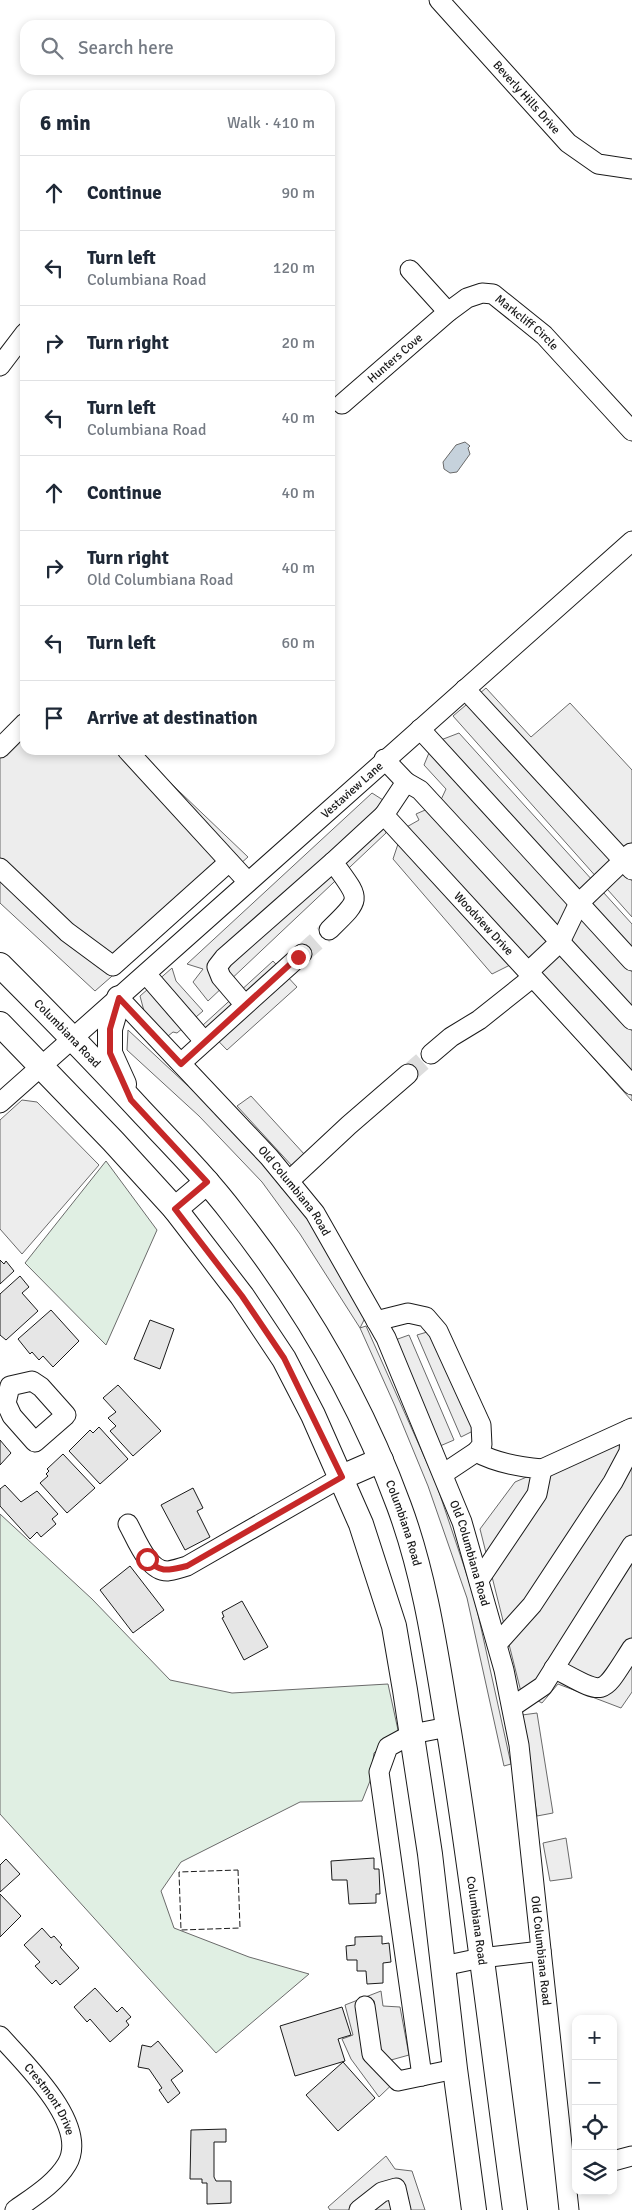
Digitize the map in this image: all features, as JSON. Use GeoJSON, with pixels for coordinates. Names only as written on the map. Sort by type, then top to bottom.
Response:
{"type":"FeatureCollection","features":[{"type":"Feature","properties":{"kind":"main road","name":"Columbiana Road"},"geometry":{"type":"LineString","coordinates":[[0,965],[72,1038],[207,1182],[261,1251],[288,1289],[341,1380],[381,1460],[400,1508],[418,1565],[430,1617],[459,1792],[514,2210]]}},
{"type":"Feature","properties":{"kind":"main road"},"geometry":{"type":"LineString","coordinates":[[126,993],[110,1029],[110,1053],[131,1100]]}},
{"type":"Feature","properties":{"kind":"main road"},"geometry":{"type":"LineString","coordinates":[[0,1024],[113,1141],[175,1209],[237,1289],[284,1358],[342,1477],[361,1524],[394,1626],[412,1734],[430,1854],[455,2069],[474,2210]]}},
{"type":"Feature","properties":{"kind":"main road"},"geometry":{"type":"LineString","coordinates":[[175,1209],[207,1182]]}},
{"type":"Feature","properties":{"kind":"main road"},"geometry":{"type":"LineString","coordinates":[[342,1477],[381,1460]]}},
{"type":"Feature","properties":{"kind":"street","name":"Beverly Hills Drive"},"geometry":{"type":"LineString","coordinates":[[439,0],[568,143],[598,164],[632,169]]}},
{"type":"Feature","properties":{"kind":"street"},"geometry":{"type":"LineString","coordinates":[[410,270],[448,312]]}},
{"type":"Feature","properties":{"kind":"street","name":"Markcliff Circle"},"geometry":{"type":"LineString","coordinates":[[448,312],[467,298],[482,293],[493,294],[544,335],[632,431]]}},
{"type":"Feature","properties":{"kind":"street","name":"Hunters Cove"},"geometry":{"type":"LineString","coordinates":[[342,404],[448,312]]}},
{"type":"Feature","properties":{"kind":"street"},"geometry":{"type":"LineString","coordinates":[[0,366],[20,339]]}},
{"type":"Feature","properties":{"kind":"street","name":"Vestaview Lane"},"geometry":{"type":"LineString","coordinates":[[0,1103],[72,1038],[126,993],[384,759],[632,540]]}},
{"type":"Feature","properties":{"kind":"street"},"geometry":{"type":"LineString","coordinates":[[431,1054],[451,1037],[479,1020],[530,974],[560,942],[579,903],[629,861],[465,689]]}},
{"type":"Feature","properties":{"kind":"street"},"geometry":{"type":"LineString","coordinates":[[0,748],[20,728]]}},
{"type":"Feature","properties":{"kind":"street"},"geometry":{"type":"LineString","coordinates":[[420,729],[632,961]]}},
{"type":"Feature","properties":{"kind":"street"},"geometry":{"type":"LineString","coordinates":[[132,755],[248,882]]}},
{"type":"Feature","properties":{"kind":"street"},"geometry":{"type":"LineString","coordinates":[[384,759],[413,786],[632,1020]]}},
{"type":"Feature","properties":{"kind":"street"},"geometry":{"type":"LineString","coordinates":[[244,1004],[221,977],[217,967],[224,958],[333,862],[413,786]]}},
{"type":"Feature","properties":{"kind":"street","name":"Woodview Drive"},"geometry":{"type":"LineString","coordinates":[[384,815],[632,1085]]}},
{"type":"Feature","properties":{"kind":"street"},"geometry":{"type":"LineString","coordinates":[[113,966],[229,862]]}},
{"type":"Feature","properties":{"kind":"street"},"geometry":{"type":"LineString","coordinates":[[329,930],[354,906],[355,898],[352,888],[333,862]]}},
{"type":"Feature","properties":{"kind":"street","name":"Old Columbiana Road"},"geometry":{"type":"LineString","coordinates":[[0,868],[67,932],[113,966],[126,993],[181,1064],[270,1157],[289,1180],[315,1213],[386,1338],[462,1522],[497,1644],[512,1707],[519,1745],[541,1951],[570,2173],[569,2210]]}},
{"type":"Feature","properties":{"kind":"street"},"geometry":{"type":"LineString","coordinates":[[170,915],[188,936]]}},
{"type":"Feature","properties":{"kind":"street"},"geometry":{"type":"LineString","coordinates":[[181,1064],[244,1004],[302,954]]}},
{"type":"Feature","properties":{"kind":"street"},"geometry":{"type":"LineString","coordinates":[[146,974],[204,1041]]}},
{"type":"Feature","properties":{"kind":"street"},"geometry":{"type":"LineString","coordinates":[[289,1180],[408,1074]]}},
{"type":"Feature","properties":{"kind":"street"},"geometry":{"type":"LineString","coordinates":[[376,1320],[408,1313],[426,1317],[438,1331],[481,1426],[482,1445],[476,1452],[442,1474]]}},
{"type":"Feature","properties":{"kind":"street"},"geometry":{"type":"LineString","coordinates":[[476,1452],[519,1467],[542,1469],[630,1429],[629,1452],[614,1482],[532,1605],[497,1644]]}},
{"type":"Feature","properties":{"kind":"street"},"geometry":{"type":"LineString","coordinates":[[479,1580],[537,1494],[542,1469]]}},
{"type":"Feature","properties":{"kind":"street"},"geometry":{"type":"LineString","coordinates":[[128,1524],[147,1559],[154,1566],[166,1571],[187,1566],[342,1477]]}},
{"type":"Feature","properties":{"kind":"street"},"geometry":{"type":"LineString","coordinates":[[512,1707],[543,1686],[632,1545]]}},
{"type":"Feature","properties":{"kind":"street"},"geometry":{"type":"LineString","coordinates":[[554,1668],[593,1689],[602,1689],[610,1683],[632,1648]]}},
{"type":"Feature","properties":{"kind":"street"},"geometry":{"type":"LineString","coordinates":[[422,2076],[379,1772],[388,1747],[412,1734],[448,1727]]}},
{"type":"Feature","properties":{"kind":"street"},"geometry":{"type":"LineString","coordinates":[[443,1966],[481,1958],[541,1951]]}},
{"type":"Feature","properties":{"kind":"street"},"geometry":{"type":"LineString","coordinates":[[365,2006],[372,2054],[398,2081],[455,2069]]}},
{"type":"Feature","properties":{"kind":"street","name":"Crestmont Drive"},"geometry":{"type":"LineString","coordinates":[[0,2036],[35,2075],[56,2103],[69,2128],[72,2145],[70,2157],[62,2172],[15,2210]]}},
{"type":"Feature","properties":{"kind":"street"},"geometry":{"type":"LineString","coordinates":[[617,2160],[632,2156]]}},
{"type":"Feature","properties":{"kind":"street"},"geometry":{"type":"LineString","coordinates":[[359,2210],[382,2192],[396,2188],[401,2210]]}},
{"type":"Feature","properties":{"kind":"green space"},"geometry":{"type":"Polygon","coordinates":[[[106,1161],[157,1230],[106,1345],[25,1263],[106,1161]]]}},
{"type":"Feature","properties":{"kind":"green space"},"geometry":{"type":"Polygon","coordinates":[[[0,1514],[92,1599],[170,1680],[232,1693],[388,1684],[398,1730],[374,1753],[370,1781],[362,1801],[300,1802],[181,1862],[161,1891],[174,1928],[249,1957],[309,1974],[216,2053],[0,1814],[0,1514]]]}},
{"type":"Feature","properties":{"kind":"shaded area"},"geometry":{"type":"Polygon","coordinates":[[[465,442],[470,446],[468,448],[470,454],[457,472],[450,473],[444,469],[443,462],[456,445],[465,442]]]}},
{"type":"Feature","properties":{"kind":"shaded area"},"geometry":{"type":"Polygon","coordinates":[[[486,688],[531,737],[570,703],[632,770],[632,917],[453,716],[486,688]]]}},
{"type":"Feature","properties":{"kind":"shaded area"},"geometry":{"type":"Polygon","coordinates":[[[20,722],[20,755],[141,755],[248,857],[95,991],[0,903],[0,740],[20,722]]]}},
{"type":"Feature","properties":{"kind":"shaded area"},"geometry":{"type":"Polygon","coordinates":[[[459,733],[632,924],[632,1101],[510,965],[492,974],[393,859],[403,829],[419,820],[416,814],[439,804],[446,789],[424,765],[433,743],[459,733]]]}},
{"type":"Feature","properties":{"kind":"shaded area"},"geometry":{"type":"Polygon","coordinates":[[[372,793],[383,800],[386,833],[208,1001],[193,982],[203,969],[187,964],[372,793]]]}},
{"type":"Feature","properties":{"kind":"shaded area"},"geometry":{"type":"Polygon","coordinates":[[[273,961],[297,987],[227,1050],[203,1025],[273,961]]]}},
{"type":"Feature","properties":{"kind":"shaded area"},"geometry":{"type":"Polygon","coordinates":[[[172,968],[176,981],[203,1011],[177,1033],[173,1032],[168,1036],[144,1011],[140,996],[172,968]]]}},
{"type":"Feature","properties":{"kind":"shaded area"},"geometry":{"type":"Polygon","coordinates":[[[128,1030],[202,1099],[275,1177],[306,1217],[339,1267],[366,1316],[360,1328],[300,1234],[262,1182],[199,1116],[127,1050],[128,1030]]]}},
{"type":"Feature","properties":{"kind":"shaded area"},"geometry":{"type":"Polygon","coordinates":[[[251,1096],[305,1155],[293,1167],[237,1106],[251,1096]]]}},
{"type":"Feature","properties":{"kind":"shaded area"},"geometry":{"type":"Polygon","coordinates":[[[22,1100],[37,1102],[99,1165],[22,1254],[0,1229],[0,1120],[22,1100]]]}},
{"type":"Feature","properties":{"kind":"shaded area"},"geometry":{"type":"Polygon","coordinates":[[[366,1326],[436,1483],[474,1596],[511,1764],[504,1766],[467,1598],[428,1486],[360,1328],[366,1326]]]}},
{"type":"Feature","properties":{"kind":"shaded area"},"geometry":{"type":"Polygon","coordinates":[[[434,1330],[477,1429],[461,1437],[417,1335],[434,1330]]]}},
{"type":"Feature","properties":{"kind":"shaded area"},"geometry":{"type":"Polygon","coordinates":[[[409,1335],[454,1440],[440,1446],[395,1340],[409,1335]]]}},
{"type":"Feature","properties":{"kind":"shaded area"},"geometry":{"type":"Polygon","coordinates":[[[632,1432],[632,1692],[621,1708],[558,1684],[542,1703],[521,1692],[480,1529],[515,1482],[632,1432]]]}},
{"type":"Feature","properties":{"kind":"shaded area"},"geometry":{"type":"Polygon","coordinates":[[[537,1713],[553,1813],[537,1816],[522,1715],[537,1713]]]}},
{"type":"Feature","properties":{"kind":"shaded area"},"geometry":{"type":"Polygon","coordinates":[[[566,1838],[572,1878],[550,1881],[543,1843],[566,1838]]]}},
{"type":"Feature","properties":{"kind":"shaded area"},"geometry":{"type":"Polygon","coordinates":[[[381,1991],[383,2006],[400,2007],[409,2055],[391,2060],[404,2073],[379,2097],[351,2059],[342,2039],[353,2035],[345,2005],[381,1991]]]}},
{"type":"Feature","properties":{"kind":"shaded area"},"geometry":{"type":"Polygon","coordinates":[[[386,2156],[395,2169],[412,2171],[425,2210],[330,2210],[328,2207],[386,2156]]]}},
{"type":"Feature","properties":{"kind":"building"},"geometry":{"type":"Polygon","coordinates":[[[0,1260],[4,1264],[6,1261],[14,1271],[0,1284],[0,1260]]]}},
{"type":"Feature","properties":{"kind":"building"},"geometry":{"type":"Polygon","coordinates":[[[20,1276],[29,1287],[22,1293],[38,1311],[6,1340],[0,1335],[0,1294],[20,1276]]]}},
{"type":"Feature","properties":{"kind":"building"},"geometry":{"type":"Polygon","coordinates":[[[51,1310],[79,1341],[53,1367],[43,1356],[39,1360],[32,1352],[30,1354],[18,1339],[51,1310]]]}},
{"type":"Feature","properties":{"kind":"building"},"geometry":{"type":"Polygon","coordinates":[[[150,1320],[174,1329],[160,1369],[134,1359],[150,1320]]]}},
{"type":"Feature","properties":{"kind":"building"},"geometry":{"type":"Polygon","coordinates":[[[118,1385],[161,1431],[133,1456],[110,1431],[116,1426],[108,1418],[116,1412],[103,1398],[118,1385]]]}},
{"type":"Feature","properties":{"kind":"building"},"geometry":{"type":"Polygon","coordinates":[[[99,1427],[128,1459],[100,1484],[69,1451],[90,1430],[93,1433],[99,1427]]]}},
{"type":"Feature","properties":{"kind":"building"},"geometry":{"type":"Polygon","coordinates":[[[0,1440],[11,1453],[0,1465],[0,1440]]]}},
{"type":"Feature","properties":{"kind":"building"},"geometry":{"type":"Polygon","coordinates":[[[63,1454],[95,1488],[67,1513],[40,1483],[48,1476],[46,1474],[49,1471],[47,1469],[63,1454]]]}},
{"type":"Feature","properties":{"kind":"building"},"geometry":{"type":"Polygon","coordinates":[[[5,1485],[21,1502],[37,1491],[58,1514],[52,1519],[56,1524],[41,1537],[37,1532],[30,1539],[0,1506],[0,1489],[5,1485]]]}},
{"type":"Feature","properties":{"kind":"building"},"geometry":{"type":"Polygon","coordinates":[[[193,1488],[203,1508],[197,1511],[210,1537],[185,1550],[161,1505],[193,1488]]]}},
{"type":"Feature","properties":{"kind":"building"},"geometry":{"type":"Polygon","coordinates":[[[130,1566],[164,1610],[133,1633],[100,1590],[130,1566]]]}},
{"type":"Feature","properties":{"kind":"building"},"geometry":{"type":"Polygon","coordinates":[[[242,1601],[268,1647],[244,1660],[222,1618],[224,1617],[222,1612],[242,1601]]]}},
{"type":"Feature","properties":{"kind":"building"},"geometry":{"type":"Polygon","coordinates":[[[374,1858],[374,1869],[379,1869],[380,1894],[376,1894],[376,1903],[349,1904],[347,1880],[332,1880],[331,1861],[374,1858]]]}},
{"type":"Feature","properties":{"kind":"building"},"geometry":{"type":"Polygon","coordinates":[[[6,1859],[20,1874],[0,1892],[0,1865],[6,1859]]]}},
{"type":"Feature","properties":{"kind":"building"},"geometry":{"type":"Polygon","coordinates":[[[0,1894],[21,1916],[0,1937],[0,1894]]]}},
{"type":"Feature","properties":{"kind":"building"},"geometry":{"type":"Polygon","coordinates":[[[42,1928],[51,1938],[54,1936],[62,1945],[60,1947],[79,1968],[60,1985],[56,1980],[52,1984],[35,1966],[40,1962],[24,1945],[42,1928]]]}},
{"type":"Feature","properties":{"kind":"building"},"geometry":{"type":"Polygon","coordinates":[[[382,1936],[382,1944],[389,1943],[391,1962],[383,1963],[383,1983],[367,1984],[366,1971],[357,1971],[357,1960],[347,1960],[346,1946],[355,1945],[355,1937],[382,1936]]]}},
{"type":"Feature","properties":{"kind":"building"},"geometry":{"type":"Polygon","coordinates":[[[95,1988],[117,2012],[122,2007],[131,2017],[126,2021],[129,2025],[110,2042],[90,2019],[87,2022],[74,2007],[95,1988]]]}},
{"type":"Feature","properties":{"kind":"building"},"geometry":{"type":"Polygon","coordinates":[[[342,2007],[351,2035],[338,2039],[345,2061],[295,2076],[280,2026],[342,2007]]]}},
{"type":"Feature","properties":{"kind":"building"},"geometry":{"type":"Polygon","coordinates":[[[158,2041],[183,2071],[171,2080],[180,2093],[168,2103],[159,2090],[162,2088],[149,2069],[138,2067],[142,2045],[151,2047],[158,2041]]]}},
{"type":"Feature","properties":{"kind":"building"},"geometry":{"type":"Polygon","coordinates":[[[343,2062],[375,2098],[338,2131],[306,2095],[343,2062]]]}},
{"type":"Feature","properties":{"kind":"building"},"geometry":{"type":"Polygon","coordinates":[[[226,2129],[226,2142],[214,2142],[214,2177],[216,2181],[231,2181],[231,2203],[207,2204],[207,2183],[202,2183],[202,2179],[190,2179],[191,2130],[226,2129]]]}},
{"type":"Feature","properties":{"kind":"tunnel"},"geometry":{"type":"LineString","coordinates":[[302,954],[329,930]]}},
{"type":"Feature","properties":{"kind":"tunnel"},"geometry":{"type":"LineString","coordinates":[[408,1074],[431,1054]]}},
{"type":"Feature","properties":{"kind":"fence"},"geometry":{"type":"LineString","coordinates":[[238,1870],[240,1928],[181,1930],[179,1872],[238,1870]]}},
{"type":"Feature","properties":{"kind":"route"},"geometry":{"type":"LineString","coordinates":[[147,1559],[154,1566],[166,1571],[187,1566],[342,1477],[284,1358],[242,1296],[175,1209],[207,1182],[131,1100],[110,1053],[110,1029],[119,998],[181,1064],[244,1004],[298,957]]}}]}
